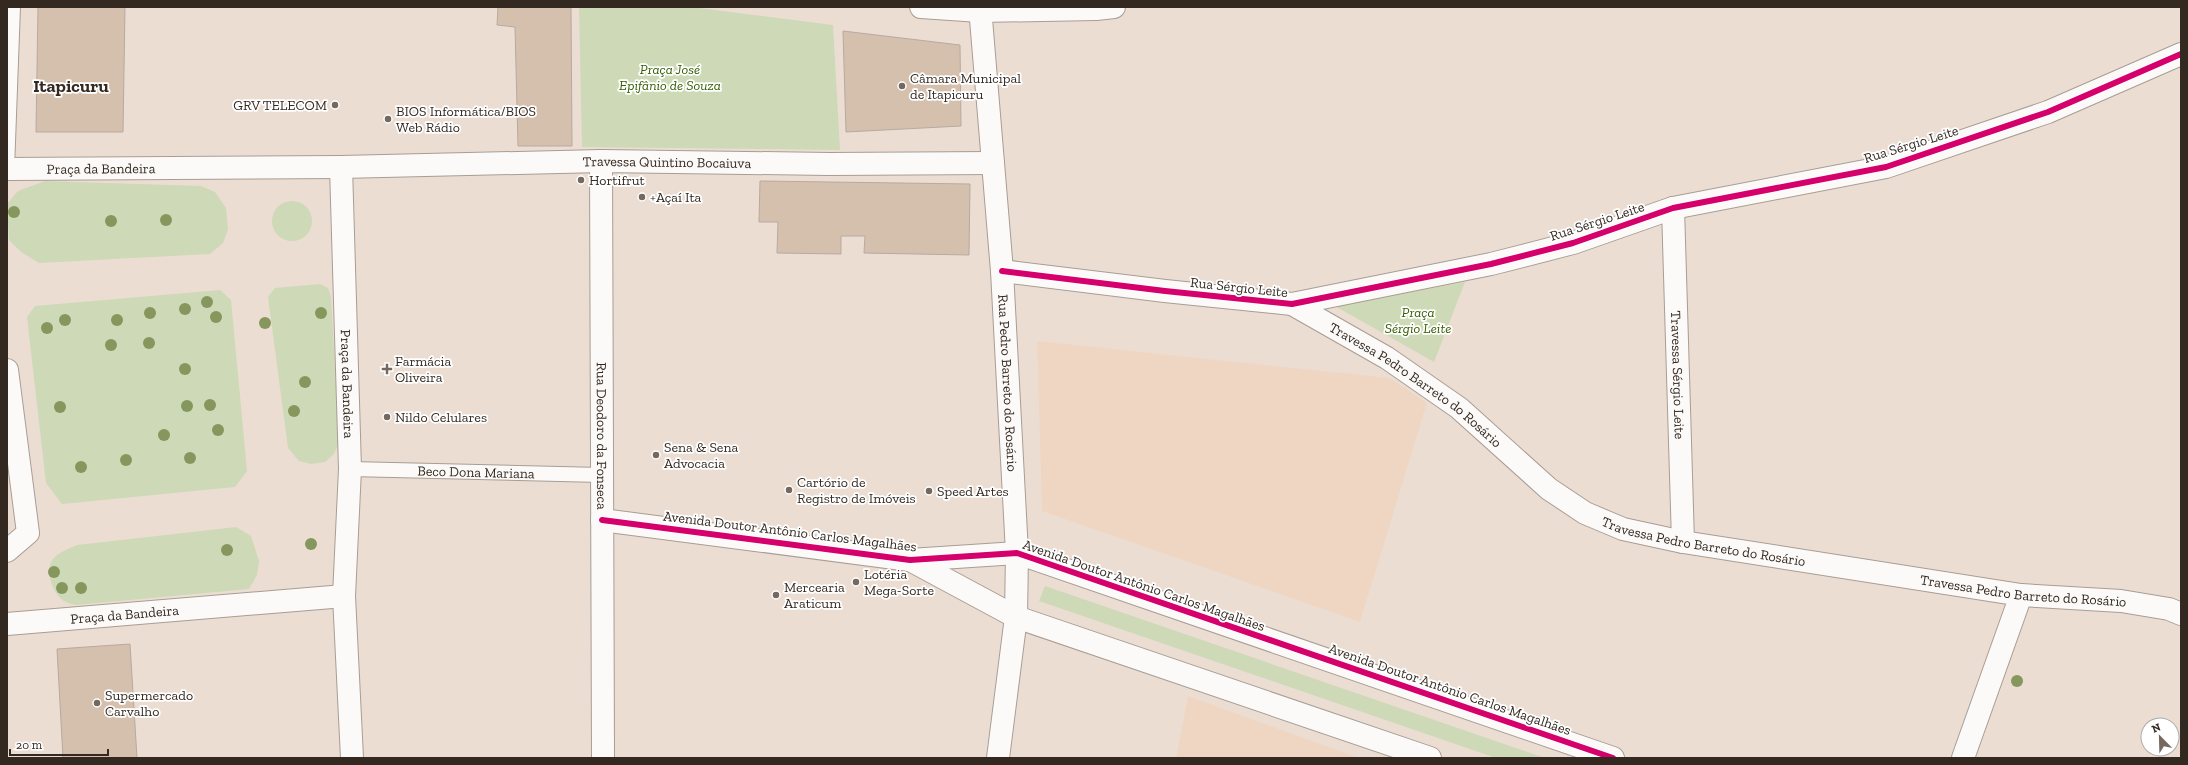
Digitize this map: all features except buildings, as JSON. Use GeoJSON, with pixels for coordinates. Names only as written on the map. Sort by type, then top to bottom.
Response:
{"type":"FeatureCollection","features":[{"type":"Feature","properties":{"kind":"street"},"geometry":{"type":"LineString","coordinates":[[921,7],[980,9],[1096,9],[1114,7]]}},
{"type":"Feature","properties":{"kind":"street","name":"Rua Pedro Barreto do Rosário"},"geometry":{"type":"LineString","coordinates":[[980,9],[1002,271],[1017,553],[1016,616],[998,758]]}},
{"type":"Feature","properties":{"kind":"street","name":"Rua Sérgio Leite"},"geometry":{"type":"LineString","coordinates":[[1002,271],[1165,292],[1292,304],[1491,264],[1572,243],[1673,208],[1886,167],[2048,112],[2181,54]]}},
{"type":"Feature","properties":{"kind":"street","name":"Travessa Quintino Bocaiuva"},"geometry":{"type":"LineString","coordinates":[[341,168],[601,161],[829,164],[993,163]]}},
{"type":"Feature","properties":{"kind":"street","name":"Rua Deodoro da Fonseca"},"geometry":{"type":"LineString","coordinates":[[601,161],[603,758]]}},
{"type":"Feature","properties":{"kind":"street","name":"Praça da Bandeira"},"geometry":{"type":"LineString","coordinates":[[7,169],[341,168],[350,470],[344,596],[7,624]]}},
{"type":"Feature","properties":{"kind":"street","name":"Travessa Sérgio Leite"},"geometry":{"type":"LineString","coordinates":[[1673,208],[1682,542]]}},
{"type":"Feature","properties":{"kind":"street","name":"Travessa Pedro Barreto do Rosário"},"geometry":{"type":"LineString","coordinates":[[1292,304],[1387,358],[1459,408],[1549,490],[1585,513],[1622,529],[1682,542],[2021,595],[2121,601],[2169,609],[2181,614]]}},
{"type":"Feature","properties":{"kind":"street"},"geometry":{"type":"LineString","coordinates":[[7,370],[28,533],[7,551]]}},
{"type":"Feature","properties":{"kind":"street","name":"Avenida Doutor Antônio Carlos Magalhães"},"geometry":{"type":"LineString","coordinates":[[602,520],[910,560],[1017,553],[1613,758]]}},
{"type":"Feature","properties":{"kind":"street","name":"Avenida Doutor Antônio Carlos Magalhães"},"geometry":{"type":"LineString","coordinates":[[910,560],[1016,616],[1430,758]]}},
{"type":"Feature","properties":{"kind":"street"},"geometry":{"type":"LineString","coordinates":[[1962,758],[2021,595]]}},
{"type":"Feature","properties":{"kind":"street"},"geometry":{"type":"LineString","coordinates":[[344,596],[352,758]]}},
{"type":"Feature","properties":{"kind":"lane"},"geometry":{"type":"LineString","coordinates":[[7,169],[13,7]]}},
{"type":"Feature","properties":{"kind":"lane","name":"Beco Dona Mariana"},"geometry":{"type":"LineString","coordinates":[[350,470],[602,475]]}},
{"type":"Feature","properties":{"kind":"shaded area"},"geometry":{"type":"Polygon","coordinates":[[[1037,341],[1390,378],[1427,403],[1360,622],[1042,511],[1037,341]]]}},
{"type":"Feature","properties":{"kind":"shaded area"},"geometry":{"type":"Polygon","coordinates":[[[1188,696],[1359,758],[1176,758],[1188,696]]]}},
{"type":"Feature","properties":{"kind":"green space","name":"Praça José Epifânio de Souza"},"geometry":{"type":"Polygon","coordinates":[[[579,7],[691,7],[833,25],[840,150],[582,147],[579,7]]]}},
{"type":"Feature","properties":{"kind":"green space"},"geometry":{"type":"Polygon","coordinates":[[[45,181],[201,186],[215,192],[226,208],[228,230],[223,243],[210,254],[39,263],[21,252],[9,240],[7,204],[18,191],[45,181]]]}},
{"type":"Feature","properties":{"kind":"green space"},"geometry":{"type":"Polygon","coordinates":[[[296,201],[303,204],[309,210],[312,221],[311,229],[303,238],[296,241],[288,241],[281,238],[273,229],[272,217],[275,210],[284,202],[296,201]]]}},
{"type":"Feature","properties":{"kind":"green space","name":"Praça Sérgio Leite"},"geometry":{"type":"Polygon","coordinates":[[[1465,282],[1434,362],[1335,306],[1465,282]]]}},
{"type":"Feature","properties":{"kind":"green space"},"geometry":{"type":"Polygon","coordinates":[[[320,284],[328,288],[331,296],[339,442],[334,454],[325,462],[311,464],[299,461],[288,448],[268,297],[275,288],[320,284]]]}},
{"type":"Feature","properties":{"kind":"green space"},"geometry":{"type":"Polygon","coordinates":[[[220,290],[231,300],[247,471],[235,487],[62,504],[46,483],[27,317],[35,306],[220,290]]]}},
{"type":"Feature","properties":{"kind":"green space"},"geometry":{"type":"Polygon","coordinates":[[[236,527],[251,536],[259,561],[257,575],[249,589],[76,605],[65,602],[60,598],[51,582],[49,570],[53,559],[77,545],[236,527]]]}},
{"type":"Feature","properties":{"kind":"green space"},"geometry":{"type":"Polygon","coordinates":[[[1045,586],[1545,758],[1496,758],[1039,601],[1045,586]]]}},
{"type":"Feature","properties":{"kind":"cycle path"},"geometry":{"type":"LineString","coordinates":[[1002,271],[1165,291],[1292,304],[1491,264],[1573,243],[1673,208],[1886,167],[2048,112],[2181,54]]}},
{"type":"Feature","properties":{"kind":"cycle path"},"geometry":{"type":"LineString","coordinates":[[602,520],[910,560],[1017,553],[1613,758]]}},
{"type":"Feature","properties":{"kind":"place","name":"Câmara Municipal de Itapicuru"},"geometry":{"type":"Point","coordinates":[902,86]}},
{"type":"Feature","properties":{"kind":"place","name":"GRV TELECOM"},"geometry":{"type":"Point","coordinates":[335,105]}},
{"type":"Feature","properties":{"kind":"place","name":"BIOS Informática/BIOS Web Rádio"},"geometry":{"type":"Point","coordinates":[388,119]}},
{"type":"Feature","properties":{"kind":"place","name":"Hortifrut"},"geometry":{"type":"Point","coordinates":[581,180]}},
{"type":"Feature","properties":{"kind":"place","name":"+Açaí Ita"},"geometry":{"type":"Point","coordinates":[642,197]}},
{"type":"Feature","properties":{"kind":"place","name":"Farmácia Oliveira"},"geometry":{"type":"Point","coordinates":[387,369]}},
{"type":"Feature","properties":{"kind":"place","name":"Nildo Celulares"},"geometry":{"type":"Point","coordinates":[387,417]}},
{"type":"Feature","properties":{"kind":"place","name":"Sena & Sena Advocacia"},"geometry":{"type":"Point","coordinates":[656,455]}},
{"type":"Feature","properties":{"kind":"place","name":"Cartório de Registro de Imóveis"},"geometry":{"type":"Point","coordinates":[789,490]}},
{"type":"Feature","properties":{"kind":"place","name":"Speed Artes"},"geometry":{"type":"Point","coordinates":[929,491]}},
{"type":"Feature","properties":{"kind":"place","name":"Lotéria Mega-Sorte"},"geometry":{"type":"Point","coordinates":[856,582]}},
{"type":"Feature","properties":{"kind":"place","name":"Mercearia Araticum"},"geometry":{"type":"Point","coordinates":[776,595]}},
{"type":"Feature","properties":{"kind":"place","name":"Supermercado Carvalho"},"geometry":{"type":"Point","coordinates":[97,703]}},
{"type":"Feature","properties":{"kind":"district","name":"Itapicuru"},"geometry":{"type":"Point","coordinates":[71,86]}}]}
